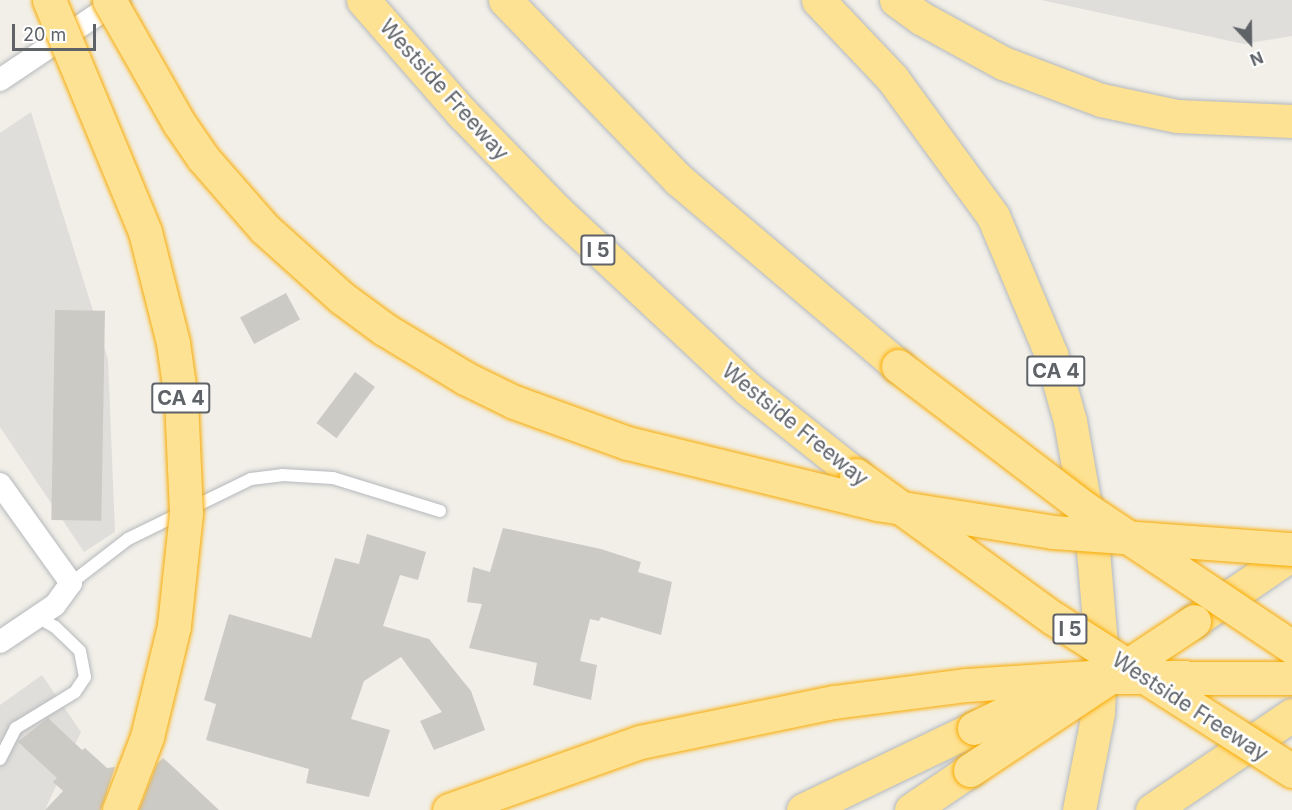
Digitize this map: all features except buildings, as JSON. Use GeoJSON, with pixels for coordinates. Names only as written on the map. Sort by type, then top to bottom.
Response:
{"type":"FeatureCollection","features":[{"type":"Feature","properties":{"kind":"highway","name":"CA 4"},"geometry":{"type":"LineString","coordinates":[[49,0],[145,232],[168,320],[181,399],[186,513],[174,626],[147,736],[119,810]]}},
{"type":"Feature","properties":{"kind":"highway"},"geometry":{"type":"LineString","coordinates":[[109,0],[179,123],[203,158],[265,229],[333,291],[384,329],[465,378],[514,402],[627,443],[876,504],[1053,532],[1292,549]]}},
{"type":"Feature","properties":{"kind":"highway","name":"Westside Freeway"},"geometry":{"type":"LineString","coordinates":[[363,0],[462,113],[556,210],[748,389],[856,475],[1053,618],[1292,771]]}},
{"type":"Feature","properties":{"kind":"highway"},"geometry":{"type":"LineString","coordinates":[[505,0],[679,180],[898,366],[1083,507],[1292,646]]}},
{"type":"Feature","properties":{"kind":"highway","name":"CA 4"},"geometry":{"type":"LineString","coordinates":[[818,0],[892,78],[993,216],[1051,354],[1070,421],[1093,551],[1101,644],[1098,712],[1079,810]]}},
{"type":"Feature","properties":{"kind":"highway"},"geometry":{"type":"LineString","coordinates":[[896,0],[956,39],[1003,63],[1101,100],[1177,116],[1292,121]]}},
{"type":"Feature","properties":{"kind":"highway"},"geometry":{"type":"LineString","coordinates":[[911,810],[1292,554]]}},
{"type":"Feature","properties":{"kind":"highway"},"geometry":{"type":"LineString","coordinates":[[803,810],[1194,621]]}},
{"type":"Feature","properties":{"kind":"highway"},"geometry":{"type":"LineString","coordinates":[[449,810],[640,742],[834,702],[967,685],[1091,677],[1292,678]]}},
{"type":"Feature","properties":{"kind":"highway"},"geometry":{"type":"LineString","coordinates":[[1152,810],[1175,800],[1292,715]]}},
{"type":"Feature","properties":{"kind":"street"},"geometry":{"type":"LineString","coordinates":[[0,80],[119,0]]}},
{"type":"Feature","properties":{"kind":"street"},"geometry":{"type":"LineString","coordinates":[[0,484],[71,584],[55,604],[0,642]]}},
{"type":"Feature","properties":{"kind":"lane"},"geometry":{"type":"LineString","coordinates":[[71,584],[128,538],[251,479],[282,475],[333,478],[440,511]]}},
{"type":"Feature","properties":{"kind":"lane"},"geometry":{"type":"LineString","coordinates":[[0,759],[16,728],[75,692],[85,677],[80,651],[55,627],[38,617]]}},
{"type":"Feature","properties":{"kind":"shaded area"},"geometry":{"type":"Polygon","coordinates":[[[1041,0],[1292,0],[1292,36],[1244,44],[1041,0]]]}},
{"type":"Feature","properties":{"kind":"shaded area"},"geometry":{"type":"Polygon","coordinates":[[[31,112],[108,359],[115,532],[84,552],[0,427],[0,133],[31,112]]]}},
{"type":"Feature","properties":{"kind":"shaded area"},"geometry":{"type":"Polygon","coordinates":[[[42,675],[81,732],[45,810],[0,810],[0,705],[42,675]]]}}]}
